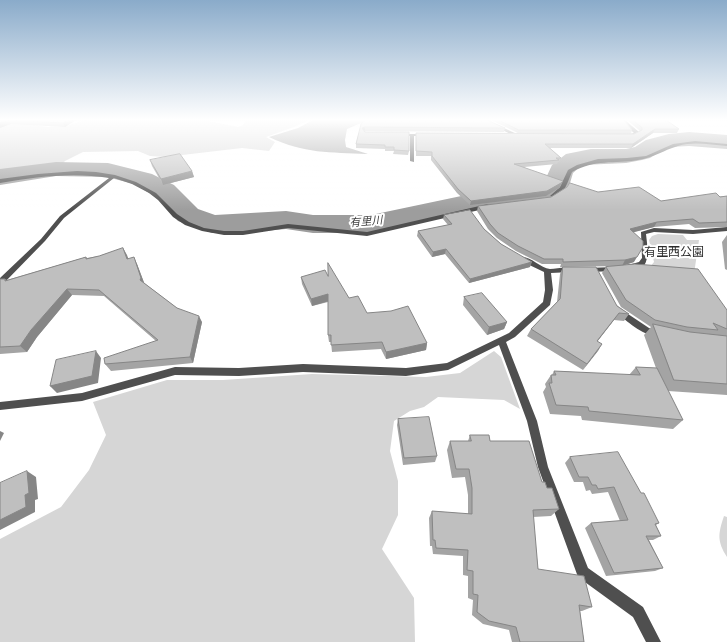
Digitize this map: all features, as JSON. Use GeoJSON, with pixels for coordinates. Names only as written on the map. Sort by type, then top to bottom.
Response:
{"type":"FeatureCollection","features":[{"type":"Feature","properties":{"kind":"street"},"geometry":{"type":"LineString","coordinates":[[412,150],[412,161]]}},
{"type":"Feature","properties":{"kind":"street"},"geometry":{"type":"LineString","coordinates":[[547,199],[562,190],[567,184],[570,171],[586,162],[609,159],[646,158],[666,150]]}},
{"type":"Feature","properties":{"kind":"street"},"geometry":{"type":"LineString","coordinates":[[0,180],[71,173],[113,177],[137,184],[152,192],[164,202],[173,214],[204,230],[243,233],[275,226],[288,226],[367,234],[471,212],[495,205]]}},
{"type":"Feature","properties":{"kind":"street"},"geometry":{"type":"LineString","coordinates":[[0,282],[43,240],[62,217],[113,177]]}},
{"type":"Feature","properties":{"kind":"street"},"geometry":{"type":"LineString","coordinates":[[515,255],[547,271],[597,274],[642,264],[646,258],[642,233],[654,230],[693,232],[727,228]]}},
{"type":"Feature","properties":{"kind":"street"},"geometry":{"type":"LineString","coordinates":[[0,406],[82,397],[175,371],[239,372],[303,368],[406,372],[448,366],[512,335],[547,303],[549,290],[547,271]]}},
{"type":"Feature","properties":{"kind":"street"},"geometry":{"type":"LineString","coordinates":[[614,304],[617,310],[647,331],[666,335]]}},
{"type":"Feature","properties":{"kind":"street"},"geometry":{"type":"LineString","coordinates":[[501,340],[532,422],[543,467],[583,572],[638,612],[654,642]]}},
{"type":"Feature","properties":{"kind":"green space"},"geometry":{"type":"Polygon","coordinates":[[[0,150],[225,150],[165,157],[150,156],[138,151],[83,152],[65,161],[59,167],[0,175],[0,150]]]}},
{"type":"Feature","properties":{"kind":"green space","name":"有里西公園"},"geometry":{"type":"Polygon","coordinates":[[[658,234],[683,235],[687,240],[699,240],[694,274],[649,268],[654,262],[649,240],[652,236],[658,234]]]}},
{"type":"Feature","properties":{"kind":"green space"},"geometry":{"type":"Polygon","coordinates":[[[494,351],[501,357],[520,409],[504,400],[438,397],[424,407],[410,411],[394,421],[390,451],[398,481],[398,515],[382,549],[414,598],[415,642],[0,642],[0,539],[61,507],[89,470],[106,435],[93,402],[167,380],[223,380],[312,374],[426,377],[460,373],[494,351]]]}},
{"type":"Feature","properties":{"kind":"green space"},"geometry":{"type":"Polygon","coordinates":[[[724,516],[727,517],[727,557],[720,542],[720,533],[724,516]]]}},
{"type":"Feature","properties":{"kind":"shaded area"},"geometry":{"type":"Polygon","coordinates":[[[311,150],[355,150],[368,154],[329,152],[311,150]]]}},
{"type":"Feature","properties":{"kind":"building"},"geometry":{"type":"Polygon","coordinates":[[[552,150],[561,158],[556,158],[559,160],[514,164],[563,181],[547,191],[471,201],[458,189],[432,156],[432,152],[416,151],[552,150]]]}},
{"type":"Feature","properties":{"kind":"building"},"geometry":{"type":"Polygon","coordinates":[[[180,154],[192,171],[161,179],[150,160],[180,154]]]}},
{"type":"Feature","properties":{"kind":"building"},"geometry":{"type":"Polygon","coordinates":[[[570,183],[598,192],[639,187],[661,201],[716,193],[720,197],[727,196],[727,222],[699,223],[693,219],[657,222],[630,229],[643,241],[643,247],[637,257],[625,260],[563,262],[563,259],[544,259],[518,246],[498,233],[478,206],[551,197],[567,187],[570,183]]]}},
{"type":"Feature","properties":{"kind":"building"},"geometry":{"type":"Polygon","coordinates":[[[470,210],[484,229],[501,244],[532,262],[470,279],[446,249],[433,252],[418,231],[452,224],[444,215],[470,210]]]}},
{"type":"Feature","properties":{"kind":"building"},"geometry":{"type":"Polygon","coordinates":[[[123,248],[127,259],[134,257],[141,278],[140,280],[177,308],[199,316],[190,357],[105,364],[104,358],[158,340],[99,290],[67,289],[31,330],[20,346],[0,347],[0,279],[5,279],[5,281],[86,257],[86,259],[99,256],[123,248]]]}},
{"type":"Feature","properties":{"kind":"building"},"geometry":{"type":"Polygon","coordinates":[[[328,263],[349,298],[358,296],[367,313],[391,311],[408,306],[427,343],[386,352],[382,342],[331,345],[331,335],[328,335],[328,294],[311,299],[301,277],[325,270],[328,276],[328,263]]]}},
{"type":"Feature","properties":{"kind":"building"},"geometry":{"type":"Polygon","coordinates":[[[635,264],[698,269],[727,310],[727,329],[713,323],[718,330],[687,327],[655,320],[626,300],[606,267],[635,264]]]}},
{"type":"Feature","properties":{"kind":"building"},"geometry":{"type":"Polygon","coordinates":[[[563,267],[596,267],[617,306],[629,314],[619,313],[597,341],[602,344],[587,364],[531,329],[560,299],[563,267]]]}},
{"type":"Feature","properties":{"kind":"building"},"geometry":{"type":"Polygon","coordinates":[[[482,293],[507,322],[489,327],[464,297],[482,293]]]}},
{"type":"Feature","properties":{"kind":"building"},"geometry":{"type":"Polygon","coordinates":[[[653,324],[690,332],[727,336],[727,384],[674,380],[653,324]]]}},
{"type":"Feature","properties":{"kind":"building"},"geometry":{"type":"Polygon","coordinates":[[[96,351],[92,376],[50,386],[56,360],[96,351]]]}},
{"type":"Feature","properties":{"kind":"building"},"geometry":{"type":"Polygon","coordinates":[[[636,367],[657,368],[683,420],[589,411],[588,407],[556,405],[549,383],[552,383],[551,375],[556,375],[554,371],[640,375],[636,367]]]}},
{"type":"Feature","properties":{"kind":"building"},"geometry":{"type":"Polygon","coordinates":[[[429,417],[437,456],[404,458],[398,419],[429,417]]]}},
{"type":"Feature","properties":{"kind":"building"},"geometry":{"type":"Polygon","coordinates":[[[470,435],[489,435],[490,441],[529,441],[542,482],[545,482],[547,488],[552,488],[559,509],[533,510],[538,569],[584,576],[592,607],[579,605],[584,642],[520,642],[516,627],[489,621],[477,612],[478,595],[473,594],[473,571],[467,570],[468,550],[436,548],[435,540],[433,540],[432,511],[472,514],[472,488],[469,469],[456,469],[450,441],[471,441],[470,435]]]}},
{"type":"Feature","properties":{"kind":"building"},"geometry":{"type":"Polygon","coordinates":[[[618,452],[641,493],[644,493],[659,523],[655,524],[661,536],[646,536],[663,568],[614,573],[591,523],[628,520],[614,487],[598,489],[596,485],[592,485],[588,477],[579,477],[570,457],[618,452]]]}},
{"type":"Feature","properties":{"kind":"building"},"geometry":{"type":"Polygon","coordinates":[[[27,471],[29,493],[25,495],[26,507],[0,520],[0,483],[27,471]]]}},
{"type":"Feature","properties":{"kind":"waterway","name":"有里川"},"geometry":{"type":"LineString","coordinates":[[0,177],[56,169],[108,170],[143,179],[165,191],[188,215],[212,224],[239,224],[286,220],[313,224],[371,224],[485,199],[519,198],[537,194],[550,190],[557,183],[561,170],[574,159],[591,156],[626,156],[642,153],[647,150]]}}]}
